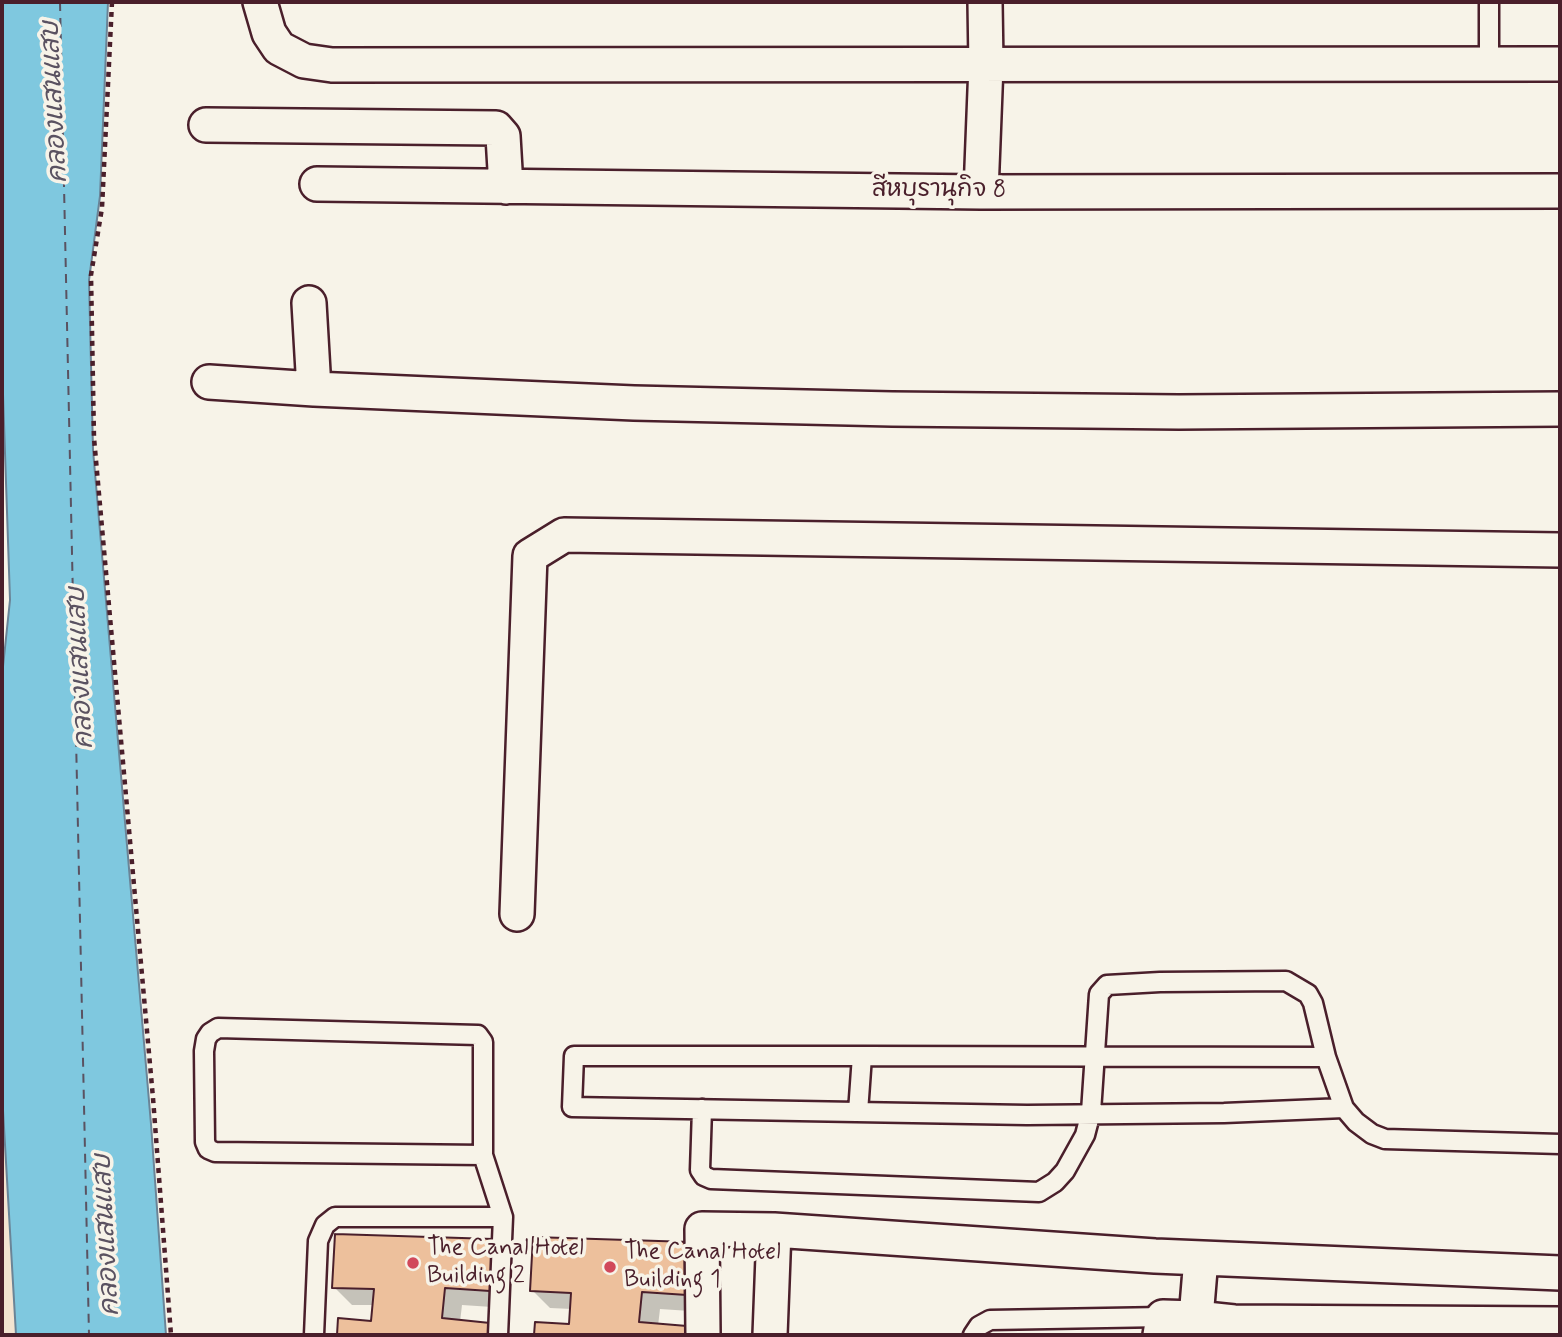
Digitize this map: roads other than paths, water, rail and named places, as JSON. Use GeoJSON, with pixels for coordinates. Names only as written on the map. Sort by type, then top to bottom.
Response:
{"type":"FeatureCollection","features":[{"type":"Feature","properties":{"kind":"street"},"geometry":{"type":"LineString","coordinates":[[260,2],[269,33],[279,48],[304,61],[332,65],[1560,64]]}},
{"type":"Feature","properties":{"kind":"street"},"geometry":{"type":"LineString","coordinates":[[981,192],[986,65],[985,2]]}},
{"type":"Feature","properties":{"kind":"street"},"geometry":{"type":"LineString","coordinates":[[206,125],[496,128],[503,136],[506,187]]}},
{"type":"Feature","properties":{"kind":"street","name":"สีหบุรานุกิจ 8"},"geometry":{"type":"LineString","coordinates":[[317,184],[981,192],[1560,191]]}},
{"type":"Feature","properties":{"kind":"street"},"geometry":{"type":"LineString","coordinates":[[309,303],[314,389]]}},
{"type":"Feature","properties":{"kind":"street"},"geometry":{"type":"LineString","coordinates":[[209,382],[634,403],[892,409],[1179,412],[1560,409]]}},
{"type":"Feature","properties":{"kind":"street"},"geometry":{"type":"LineString","coordinates":[[517,914],[530,556],[564,535],[1560,550]]}},
{"type":"Feature","properties":{"kind":"street"},"geometry":{"type":"LineString","coordinates":[[703,1335],[702,1229],[774,1230],[1201,1258],[1560,1273]]}},
{"type":"Feature","properties":{"kind":"street"},"geometry":{"type":"LineString","coordinates":[[770,1335],[774,1230]]}},
{"type":"Feature","properties":{"kind":"street"},"geometry":{"type":"LineString","coordinates":[[1197,1327],[1201,1258]]}},
{"type":"Feature","properties":{"kind":"street"},"geometry":{"type":"LineString","coordinates":[[1161,1326],[1197,1327],[1234,1322],[1560,1324]]}},
{"type":"Feature","properties":{"kind":"lane"},"geometry":{"type":"LineString","coordinates":[[1489,2],[1489,64]]}},
{"type":"Feature","properties":{"kind":"lane"},"geometry":{"type":"LineString","coordinates":[[702,1109],[700,1170],[704,1176],[711,1179],[1039,1192],[1055,1182],[1071,1161],[1085,1135],[1091,1112],[1099,994],[1107,985],[1286,981],[1308,994],[1344,1108],[1372,1134],[1385,1139],[1560,1144]]}},
{"type":"Feature","properties":{"kind":"lane"},"geometry":{"type":"LineString","coordinates":[[483,1155],[215,1152],[208,1149],[205,1142],[206,1039],[218,1028],[478,1035],[483,1042],[483,1155],[503,1217],[498,1335]]}},
{"type":"Feature","properties":{"kind":"lane"},"geometry":{"type":"LineString","coordinates":[[1326,1057],[574,1056],[572,1107],[1027,1115],[1091,1112],[1224,1113],[1344,1108]]}},
{"type":"Feature","properties":{"kind":"lane"},"geometry":{"type":"LineString","coordinates":[[858,1112],[863,1056]]}},
{"type":"Feature","properties":{"kind":"lane"},"geometry":{"type":"LineString","coordinates":[[314,1335],[318,1241],[325,1225],[335,1217],[503,1217]]}},
{"type":"Feature","properties":{"kind":"lane"},"geometry":{"type":"LineString","coordinates":[[973,1335],[979,1326],[990,1320],[1161,1326]]}},
{"type":"Feature","properties":{"kind":"water","name":"คลองแสนแสบ"},"geometry":{"type":"Polygon","coordinates":[[[2,2],[108,2],[100,196],[89,280],[93,450],[151,1124],[166,1335],[16,1335],[2,1093],[2,676],[10,600],[2,365],[2,2]]]}},
{"type":"Feature","properties":{"kind":"place","name":"The Canal Hotel Building 2"},"geometry":{"type":"Point","coordinates":[413,1263]}},
{"type":"Feature","properties":{"kind":"place","name":"The Canal Hotel Building 1"},"geometry":{"type":"Point","coordinates":[610,1267]}}]}
